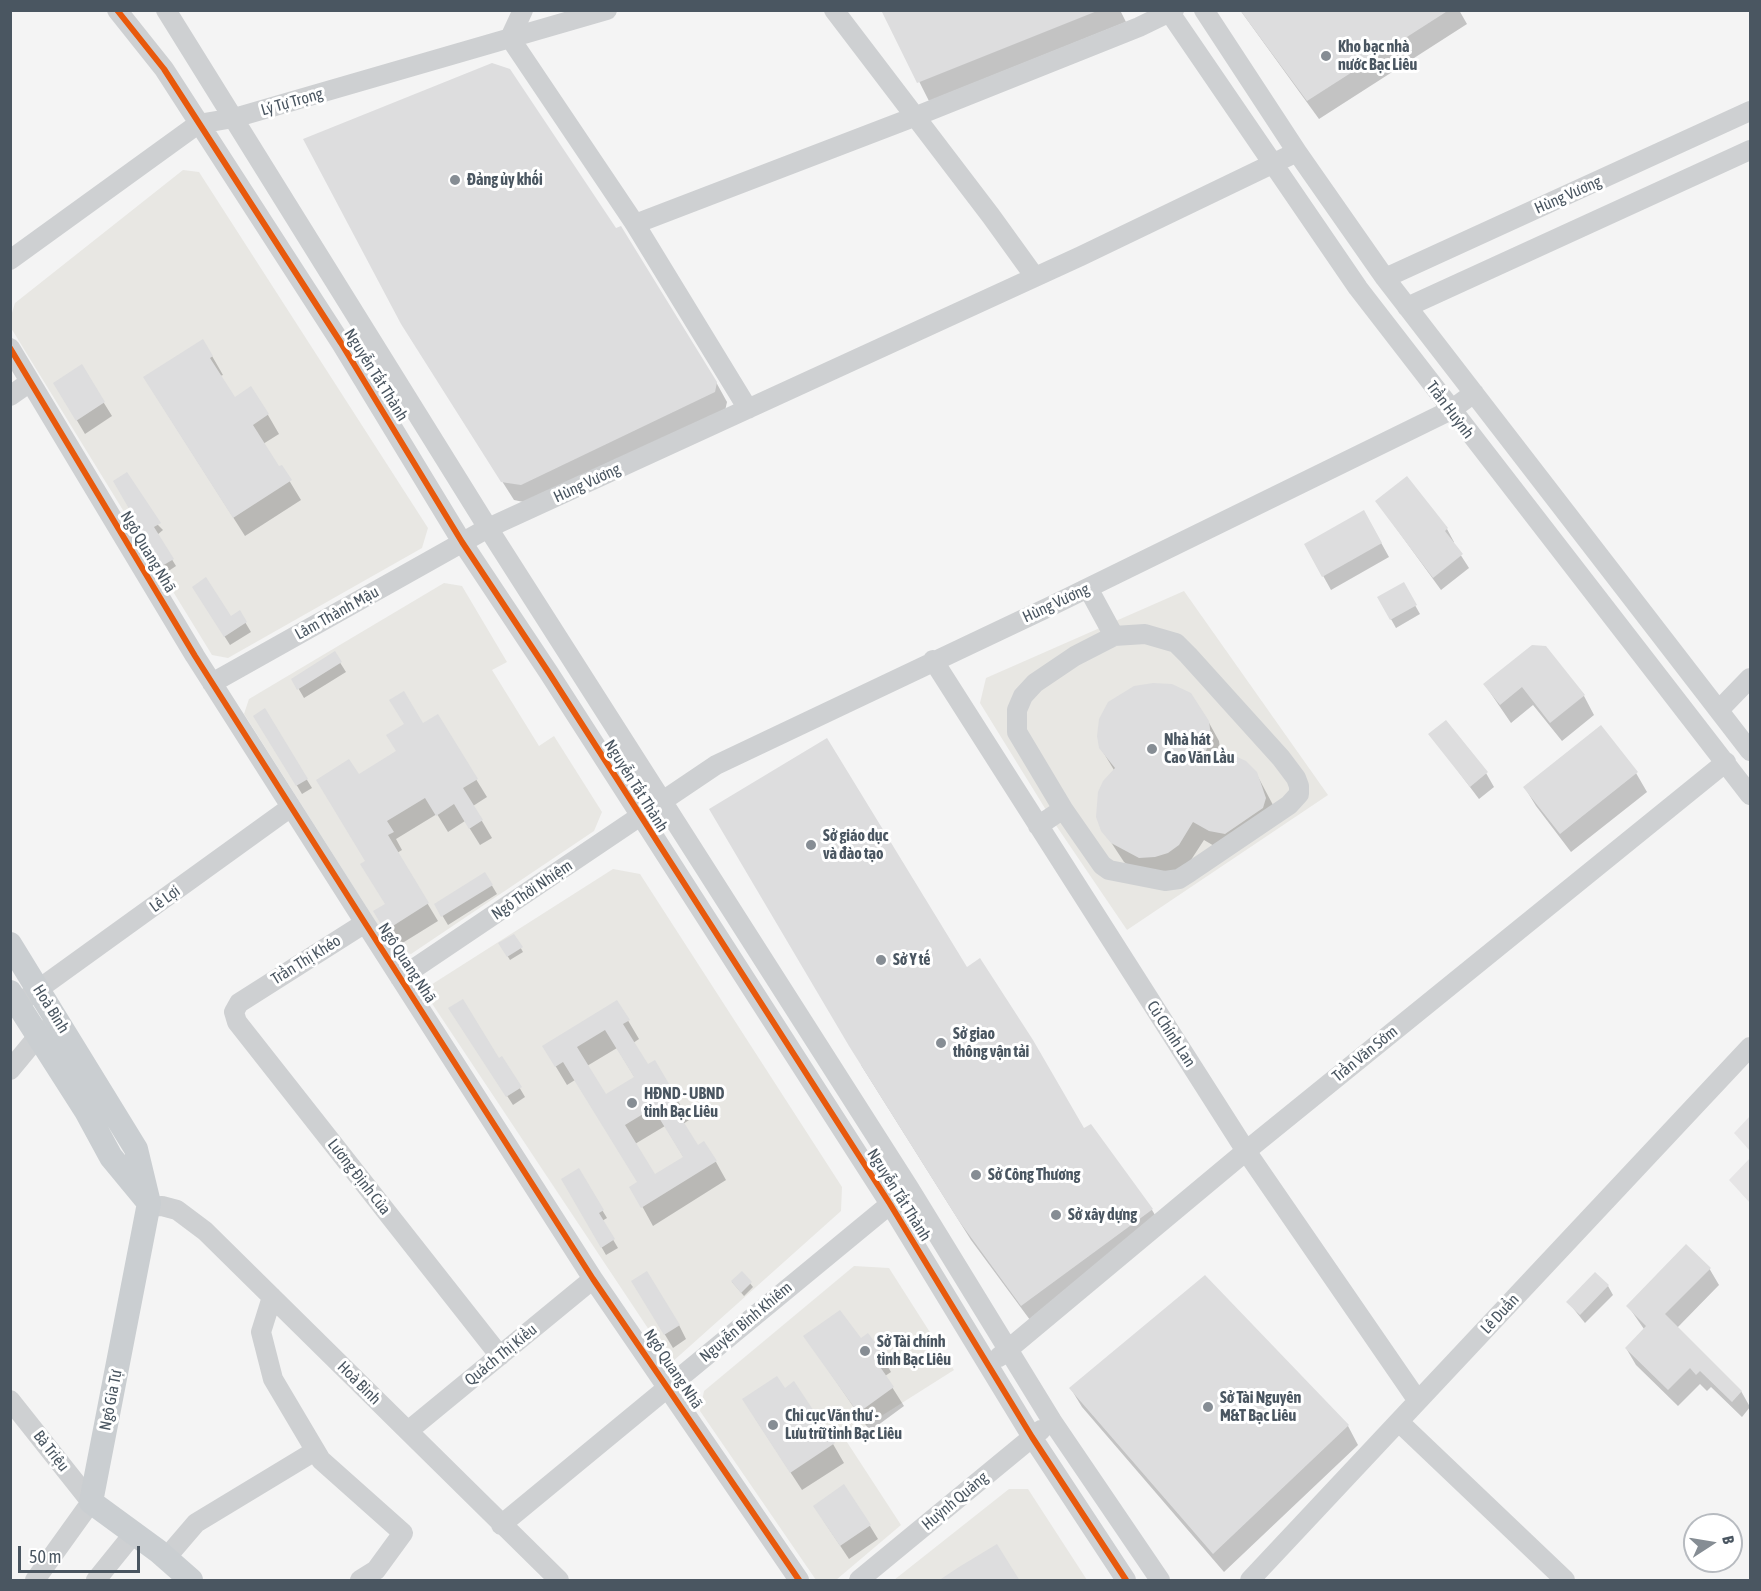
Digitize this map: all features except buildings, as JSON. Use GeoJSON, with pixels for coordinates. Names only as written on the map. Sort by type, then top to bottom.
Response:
{"type":"FeatureCollection","features":[{"type":"Feature","properties":{"kind":"main road","name":"Hoà Bình"},"geometry":{"type":"LineString","coordinates":[[10,944],[136,1149],[149,1205]]}},
{"type":"Feature","properties":{"kind":"main road","name":"Hoà Bình"},"geometry":{"type":"LineString","coordinates":[[14,998],[86,1112],[111,1157],[149,1205]]}},
{"type":"Feature","properties":{"kind":"main road","name":"Ngô Gia Tự"},"geometry":{"type":"LineString","coordinates":[[92,1502],[149,1205]]}},
{"type":"Feature","properties":{"kind":"main road"},"geometry":{"type":"LineString","coordinates":[[92,1502],[166,1558],[191,1581]]}},
{"type":"Feature","properties":{"kind":"street","name":"Nguyễn Tất Thành"},"geometry":{"type":"LineString","coordinates":[[117,10],[164,69],[341,342],[462,542],[549,673],[890,1204],[1032,1437],[1126,1581]]}},
{"type":"Feature","properties":{"kind":"street","name":"Nguyễn Tất Thành"},"geometry":{"type":"LineString","coordinates":[[166,10],[362,328],[909,1188],[1052,1421],[1160,1581]]}},
{"type":"Feature","properties":{"kind":"street"},"geometry":{"type":"LineString","coordinates":[[523,10],[510,38],[635,224],[748,409]]}},
{"type":"Feature","properties":{"kind":"street","name":"Lý Tự Trọng"},"geometry":{"type":"LineString","coordinates":[[10,260],[198,124],[234,118],[607,10]]}},
{"type":"Feature","properties":{"kind":"street"},"geometry":{"type":"LineString","coordinates":[[834,10],[992,216],[1035,277]]}},
{"type":"Feature","properties":{"kind":"street","name":"Trần Huỳnh"},"geometry":{"type":"LineString","coordinates":[[1204,10],[1297,152],[1385,278],[1750,751]]}},
{"type":"Feature","properties":{"kind":"street"},"geometry":{"type":"LineString","coordinates":[[635,224],[915,117],[1171,11]]}},
{"type":"Feature","properties":{"kind":"street","name":"Trần Huỳnh"},"geometry":{"type":"LineString","coordinates":[[1171,11],[1358,288],[1750,795]]}},
{"type":"Feature","properties":{"kind":"street","name":"Hùng Vương"},"geometry":{"type":"LineString","coordinates":[[1385,278],[1750,111]]}},
{"type":"Feature","properties":{"kind":"street"},"geometry":{"type":"LineString","coordinates":[[1407,307],[1750,150]]}},
{"type":"Feature","properties":{"kind":"street","name":"Hùng Vương"},"geometry":{"type":"LineString","coordinates":[[462,542],[1035,277],[1297,152]]}},
{"type":"Feature","properties":{"kind":"street"},"geometry":{"type":"LineString","coordinates":[[341,342],[362,328]]}},
{"type":"Feature","properties":{"kind":"street","name":"Ngô Quang Nhã"},"geometry":{"type":"LineString","coordinates":[[10,348],[212,683],[400,978],[593,1279],[799,1581]]}},
{"type":"Feature","properties":{"kind":"street"},"geometry":{"type":"LineString","coordinates":[[10,396],[30,382]]}},
{"type":"Feature","properties":{"kind":"street","name":"Hùng Vương"},"geometry":{"type":"LineString","coordinates":[[663,801],[716,765],[1088,588],[1451,411],[1474,393]]}},
{"type":"Feature","properties":{"kind":"street","name":"Lâm Thành Mậu"},"geometry":{"type":"LineString","coordinates":[[212,683],[462,542]]}},
{"type":"Feature","properties":{"kind":"street"},"geometry":{"type":"LineString","coordinates":[[1088,588],[1114,636]]}},
{"type":"Feature","properties":{"kind":"street"},"geometry":{"type":"LineString","coordinates":[[1145,634],[1176,644],[1281,758],[1296,778],[1299,786],[1299,794],[1289,805],[1179,879],[1165,881],[1109,870],[1102,865],[1063,809],[1017,732],[1017,710],[1023,696],[1035,683],[1075,656],[1114,636],[1145,634]]}},
{"type":"Feature","properties":{"kind":"street"},"geometry":{"type":"LineString","coordinates":[[549,673],[572,659]]}},
{"type":"Feature","properties":{"kind":"street","name":"Cù Chính Lan"},"geometry":{"type":"LineString","coordinates":[[933,660],[1246,1151],[1418,1401]]}},
{"type":"Feature","properties":{"kind":"street"},"geometry":{"type":"LineString","coordinates":[[1719,710],[1750,678]]}},
{"type":"Feature","properties":{"kind":"street","name":"Trần Văn Sớm"},"geometry":{"type":"LineString","coordinates":[[988,1364],[1008,1350],[1246,1151],[1725,762]]}},
{"type":"Feature","properties":{"kind":"street","name":"Ngô Thời Nhiệm"},"geometry":{"type":"LineString","coordinates":[[400,978],[663,801]]}},
{"type":"Feature","properties":{"kind":"street","name":"Lê Lợi"},"geometry":{"type":"LineString","coordinates":[[14,998],[39,990],[291,807]]}},
{"type":"Feature","properties":{"kind":"street"},"geometry":{"type":"LineString","coordinates":[[1038,826],[1063,809]]}},
{"type":"Feature","properties":{"kind":"street","name":"Trần Thị Khéo"},"geometry":{"type":"LineString","coordinates":[[247,997],[365,923]]}},
{"type":"Feature","properties":{"kind":"street"},"geometry":{"type":"LineString","coordinates":[[759,1002],[781,987]]}},
{"type":"Feature","properties":{"kind":"street","name":"Lương Định Của"},"geometry":{"type":"LineString","coordinates":[[247,997],[239,1003],[234,1012],[237,1022],[500,1356]]}},
{"type":"Feature","properties":{"kind":"street"},"geometry":{"type":"LineString","coordinates":[[10,1070],[39,1035],[58,1021]]}},
{"type":"Feature","properties":{"kind":"street","name":"Lê Duẩn"},"geometry":{"type":"LineString","coordinates":[[1250,1581],[1750,1047]]}},
{"type":"Feature","properties":{"kind":"street"},"geometry":{"type":"LineString","coordinates":[[86,1112],[106,1098]]}},
{"type":"Feature","properties":{"kind":"street","name":"Nguyễn Bỉnh Khiêm"},"geometry":{"type":"LineString","coordinates":[[501,1525],[909,1188]]}},
{"type":"Feature","properties":{"kind":"street","name":"Hoà Bình"},"geometry":{"type":"LineString","coordinates":[[149,1205],[177,1210],[205,1231],[559,1581]]}},
{"type":"Feature","properties":{"kind":"street","name":"Quách Thị Kiều"},"geometry":{"type":"LineString","coordinates":[[408,1431],[593,1279]]}},
{"type":"Feature","properties":{"kind":"street"},"geometry":{"type":"LineString","coordinates":[[272,1297],[261,1332],[273,1379],[315,1451],[357,1494],[403,1533],[376,1570],[360,1580]]}},
{"type":"Feature","properties":{"kind":"street","name":"Bà Triệu"},"geometry":{"type":"LineString","coordinates":[[10,1400],[92,1502]]}},
{"type":"Feature","properties":{"kind":"street","name":"Huỳnh Quảng"},"geometry":{"type":"LineString","coordinates":[[859,1581],[1052,1421]]}},
{"type":"Feature","properties":{"kind":"street"},"geometry":{"type":"LineString","coordinates":[[1399,1422],[1565,1581]]}},
{"type":"Feature","properties":{"kind":"street"},"geometry":{"type":"LineString","coordinates":[[166,1558],[196,1523],[315,1451]]}},
{"type":"Feature","properties":{"kind":"street","name":"Ngô Gia Tự"},"geometry":{"type":"LineString","coordinates":[[35,1581],[92,1502]]}},
{"type":"Feature","properties":{"kind":"street"},"geometry":{"type":"LineString","coordinates":[[96,1581],[134,1533]]}},
{"type":"Feature","properties":{"kind":"shaded area"},"geometry":{"type":"Polygon","coordinates":[[[183,170],[199,172],[428,528],[422,548],[228,658],[212,655],[11,328],[11,316],[15,303],[183,170]]]}},
{"type":"Feature","properties":{"kind":"shaded area"},"geometry":{"type":"Polygon","coordinates":[[[444,583],[462,586],[507,662],[492,670],[539,746],[554,736],[602,812],[594,831],[411,954],[393,949],[244,714],[249,699],[444,583]]]}},
{"type":"Feature","properties":{"kind":"shaded area","name":"Nhà hát Cao Văn Lầu"},"geometry":{"type":"Polygon","coordinates":[[[1184,591],[1328,795],[1127,930],[1051,818],[980,703],[986,678],[1184,591]]]}},
{"type":"Feature","properties":{"kind":"shaded area"},"geometry":{"type":"Polygon","coordinates":[[[613,869],[640,874],[842,1187],[841,1211],[671,1363],[423,990],[613,869]]]}},
{"type":"Feature","properties":{"kind":"shaded area"},"geometry":{"type":"Polygon","coordinates":[[[1750,1116],[1750,1151],[1734,1133],[1750,1116]]]}},
{"type":"Feature","properties":{"kind":"shaded area"},"geometry":{"type":"Polygon","coordinates":[[[1750,1158],[1750,1203],[1729,1180],[1750,1158]]]}},
{"type":"Feature","properties":{"kind":"shaded area"},"geometry":{"type":"Polygon","coordinates":[[[854,1266],[889,1268],[954,1370],[845,1439],[901,1525],[836,1580],[816,1580],[700,1411],[704,1391],[854,1266]]]}},
{"type":"Feature","properties":{"kind":"shaded area"},"geometry":{"type":"Polygon","coordinates":[[[1009,1489],[1028,1489],[1087,1580],[894,1580],[1009,1489]]]}},
{"type":"Feature","properties":{"kind":"cycle path"},"geometry":{"type":"LineString","coordinates":[[117,10],[164,69],[341,343],[462,542],[549,673],[890,1204],[1032,1437],[1126,1580]]}},
{"type":"Feature","properties":{"kind":"cycle path"},"geometry":{"type":"LineString","coordinates":[[10,348],[195,656],[365,923],[593,1279],[799,1580]]}},
{"type":"Feature","properties":{"kind":"place","name":"Kho bạc nhà nước Bạc Liêu"},"geometry":{"type":"Point","coordinates":[1326,56]}},
{"type":"Feature","properties":{"kind":"place","name":"Đảng ủy khối"},"geometry":{"type":"Point","coordinates":[455,180]}},
{"type":"Feature","properties":{"kind":"place","name":"Nhà hát Cao Văn Lầu"},"geometry":{"type":"Point","coordinates":[1152,749]}},
{"type":"Feature","properties":{"kind":"place","name":"Sở giáo dục và đào tạo"},"geometry":{"type":"Point","coordinates":[811,845]}},
{"type":"Feature","properties":{"kind":"place","name":"Sở Y tế"},"geometry":{"type":"Point","coordinates":[881,960]}},
{"type":"Feature","properties":{"kind":"place","name":"Sở giao thông vận tải"},"geometry":{"type":"Point","coordinates":[941,1043]}},
{"type":"Feature","properties":{"kind":"place","name":"HĐND - UBND tỉnh Bạc Liêu"},"geometry":{"type":"Point","coordinates":[632,1103]}},
{"type":"Feature","properties":{"kind":"place","name":"Sở Công Thương"},"geometry":{"type":"Point","coordinates":[976,1175]}},
{"type":"Feature","properties":{"kind":"place","name":"Sở xây dựng"},"geometry":{"type":"Point","coordinates":[1056,1215]}},
{"type":"Feature","properties":{"kind":"place","name":"Sở Tài chính tỉnh Bạc Liêu"},"geometry":{"type":"Point","coordinates":[865,1351]}},
{"type":"Feature","properties":{"kind":"place","name":"Sở Tài Nguyên M&T Bạc Liêu"},"geometry":{"type":"Point","coordinates":[1208,1407]}},
{"type":"Feature","properties":{"kind":"place","name":"Chi cục Văn thư - Lưu trữ tỉnh Bạc Liêu"},"geometry":{"type":"Point","coordinates":[773,1425]}}]}
